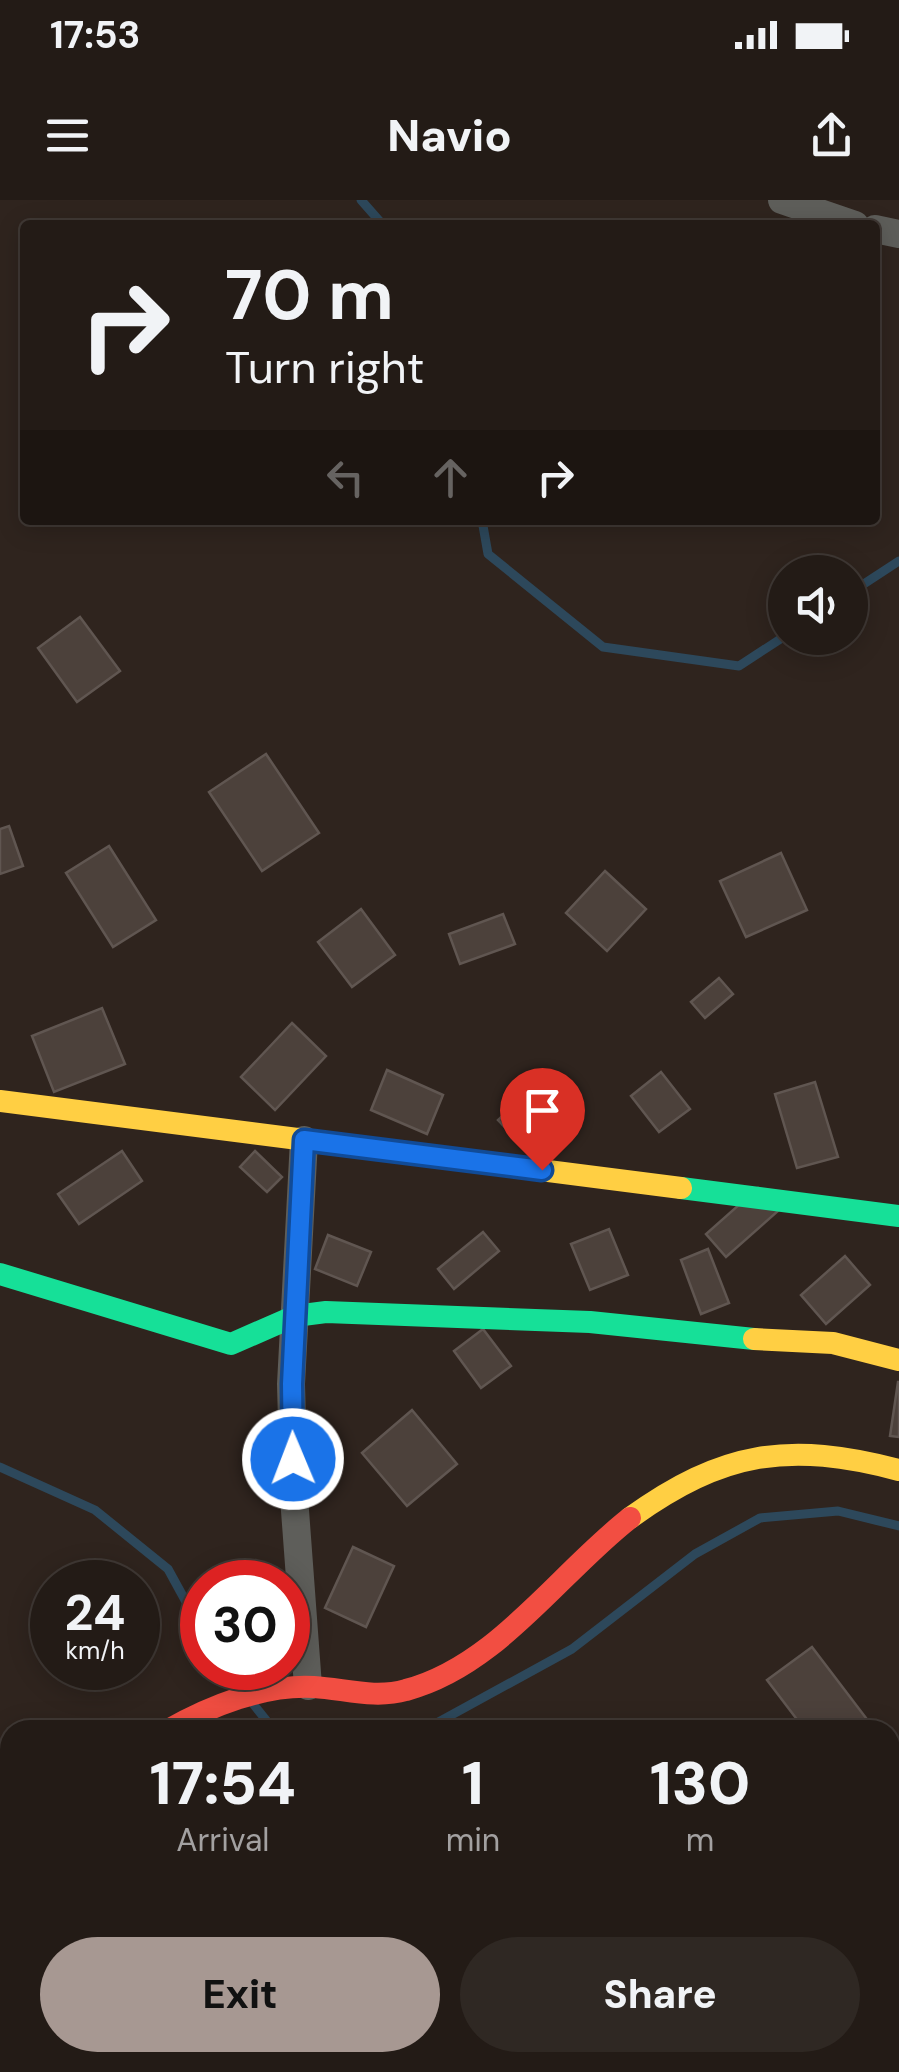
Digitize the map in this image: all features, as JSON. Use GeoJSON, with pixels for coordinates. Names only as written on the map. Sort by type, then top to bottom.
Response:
{"type":"FeatureCollection","features":[{"type":"Feature","properties":{"kind":"street"},"geometry":{"type":"LineString","coordinates":[[782,200],[840,220]]}},
{"type":"Feature","properties":{"kind":"street"},"geometry":{"type":"LineString","coordinates":[[0,1101],[899,1216]]}},
{"type":"Feature","properties":{"kind":"street"},"geometry":{"type":"LineString","coordinates":[[299,1560],[294,1497],[294,1316],[304,1140]]}},
{"type":"Feature","properties":{"kind":"street"},"geometry":{"type":"LineString","coordinates":[[0,1274],[231,1344],[294,1316],[326,1312],[590,1322],[687,1335],[833,1344],[899,1360]]}},
{"type":"Feature","properties":{"kind":"street"},"geometry":{"type":"LineString","coordinates":[[310,1686],[364,1696],[414,1688],[460,1665],[516,1622],[632,1512],[713,1470],[772,1452],[837,1454],[899,1470]]}},
{"type":"Feature","properties":{"kind":"street"},"geometry":{"type":"LineString","coordinates":[[192,1720],[246,1697],[285,1690]]}},
{"type":"Feature","properties":{"kind":"building"},"geometry":{"type":"Polygon","coordinates":[[[80,617],[120,671],[77,702],[38,648],[80,617]]]}},
{"type":"Feature","properties":{"kind":"building"},"geometry":{"type":"Polygon","coordinates":[[[266,754],[319,833],[262,871],[209,792],[266,754]]]}},
{"type":"Feature","properties":{"kind":"building"},"geometry":{"type":"Polygon","coordinates":[[[9,826],[23,866],[0,874],[0,829],[9,826]]]}},
{"type":"Feature","properties":{"kind":"building"},"geometry":{"type":"Polygon","coordinates":[[[109,846],[156,920],[113,947],[66,873],[109,846]]]}},
{"type":"Feature","properties":{"kind":"building"},"geometry":{"type":"Polygon","coordinates":[[[781,853],[807,910],[746,937],[720,881],[781,853]]]}},
{"type":"Feature","properties":{"kind":"building"},"geometry":{"type":"Polygon","coordinates":[[[605,871],[646,909],[607,951],[566,913],[605,871]]]}},
{"type":"Feature","properties":{"kind":"building"},"geometry":{"type":"Polygon","coordinates":[[[361,909],[395,955],[352,987],[318,942],[361,909]]]}},
{"type":"Feature","properties":{"kind":"building"},"geometry":{"type":"Polygon","coordinates":[[[503,914],[515,944],[460,964],[449,934],[503,914]]]}},
{"type":"Feature","properties":{"kind":"building"},"geometry":{"type":"Polygon","coordinates":[[[719,978],[733,994],[705,1018],[691,1002],[719,978]]]}},
{"type":"Feature","properties":{"kind":"building"},"geometry":{"type":"Polygon","coordinates":[[[102,1008],[125,1064],[54,1092],[32,1036],[102,1008]]]}},
{"type":"Feature","properties":{"kind":"building"},"geometry":{"type":"Polygon","coordinates":[[[292,1023],[326,1056],[275,1110],[241,1077],[292,1023]]]}},
{"type":"Feature","properties":{"kind":"building"},"geometry":{"type":"Polygon","coordinates":[[[387,1070],[443,1095],[427,1134],[371,1110],[387,1070]]]}},
{"type":"Feature","properties":{"kind":"building"},"geometry":{"type":"Polygon","coordinates":[[[661,1072],[690,1109],[659,1132],[631,1096],[661,1072]]]}},
{"type":"Feature","properties":{"kind":"building"},"geometry":{"type":"Polygon","coordinates":[[[815,1082],[838,1157],[797,1168],[775,1094],[815,1082]]]}},
{"type":"Feature","properties":{"kind":"building"},"geometry":{"type":"Polygon","coordinates":[[[537,1083],[569,1117],[530,1154],[498,1120],[537,1083]]]}},
{"type":"Feature","properties":{"kind":"building"},"geometry":{"type":"Polygon","coordinates":[[[122,1151],[142,1181],[79,1224],[58,1194],[122,1151]]]}},
{"type":"Feature","properties":{"kind":"building"},"geometry":{"type":"Polygon","coordinates":[[[255,1151],[282,1177],[267,1192],[240,1167],[255,1151]]]}},
{"type":"Feature","properties":{"kind":"building"},"geometry":{"type":"Polygon","coordinates":[[[758,1188],[778,1211],[726,1257],[706,1234],[758,1188]]]}},
{"type":"Feature","properties":{"kind":"building"},"geometry":{"type":"Polygon","coordinates":[[[609,1229],[628,1275],[590,1290],[571,1244],[609,1229]]]}},
{"type":"Feature","properties":{"kind":"building"},"geometry":{"type":"Polygon","coordinates":[[[483,1232],[499,1251],[454,1289],[438,1269],[483,1232]]]}},
{"type":"Feature","properties":{"kind":"building"},"geometry":{"type":"Polygon","coordinates":[[[328,1235],[371,1252],[357,1286],[315,1269],[328,1235]]]}},
{"type":"Feature","properties":{"kind":"building"},"geometry":{"type":"Polygon","coordinates":[[[708,1249],[729,1303],[701,1314],[681,1260],[708,1249]]]}},
{"type":"Feature","properties":{"kind":"building"},"geometry":{"type":"Polygon","coordinates":[[[845,1256],[870,1285],[826,1324],[801,1295],[845,1256]]]}},
{"type":"Feature","properties":{"kind":"building"},"geometry":{"type":"Polygon","coordinates":[[[483,1329],[511,1366],[481,1388],[454,1351],[483,1329]]]}},
{"type":"Feature","properties":{"kind":"building"},"geometry":{"type":"Polygon","coordinates":[[[899,1382],[899,1437],[890,1436],[899,1382]]]}},
{"type":"Feature","properties":{"kind":"building"},"geometry":{"type":"Polygon","coordinates":[[[412,1410],[457,1464],[407,1506],[362,1453],[412,1410]]]}},
{"type":"Feature","properties":{"kind":"building"},"geometry":{"type":"Polygon","coordinates":[[[353,1547],[394,1566],[366,1627],[325,1608],[353,1547]]]}},
{"type":"Feature","properties":{"kind":"building"},"geometry":{"type":"Polygon","coordinates":[[[812,1647],[866,1718],[797,1720],[767,1680],[812,1647]]]}},
{"type":"Feature","properties":{"kind":"waterway"},"geometry":{"type":"LineString","coordinates":[[361,200],[379,220]]}},
{"type":"Feature","properties":{"kind":"waterway"},"geometry":{"type":"LineString","coordinates":[[483,525],[488,554],[603,647],[739,666],[768,647]]}},
{"type":"Feature","properties":{"kind":"waterway"},"geometry":{"type":"LineString","coordinates":[[868,581],[899,561]]}},
{"type":"Feature","properties":{"kind":"waterway"},"geometry":{"type":"LineString","coordinates":[[0,1467],[95,1510],[168,1569],[180,1591]]}},
{"type":"Feature","properties":{"kind":"waterway"},"geometry":{"type":"LineString","coordinates":[[442,1720],[572,1649],[695,1554],[760,1518],[838,1511],[899,1526]]}},
{"type":"Feature","properties":{"kind":"waterway"},"geometry":{"type":"LineString","coordinates":[[254,1705],[266,1720]]}},
{"type":"Feature","properties":{"kind":"traffic: fast"},"geometry":{"type":"LineString","coordinates":[[681,1188],[899,1216]]}},
{"type":"Feature","properties":{"kind":"traffic: fast"},"geometry":{"type":"LineString","coordinates":[[0,1274],[231,1344],[295,1316],[326,1312],[590,1322],[754,1339]]}},
{"type":"Feature","properties":{"kind":"traffic: slow"},"geometry":{"type":"LineString","coordinates":[[0,1101],[681,1188]]}},
{"type":"Feature","properties":{"kind":"traffic: slow"},"geometry":{"type":"LineString","coordinates":[[754,1339],[833,1343],[899,1360]]}},
{"type":"Feature","properties":{"kind":"traffic: slow"},"geometry":{"type":"LineString","coordinates":[[630,1518],[696,1478],[758,1458],[824,1456],[899,1470]]}},
{"type":"Feature","properties":{"kind":"traffic: jam"},"geometry":{"type":"LineString","coordinates":[[188,1720],[220,1705],[276,1689],[314,1687],[383,1694],[439,1678],[498,1640],[630,1518]]}},
{"type":"Feature","properties":{"kind":"route"},"geometry":{"type":"LineString","coordinates":[[293,1459],[292,1384],[304,1140],[542,1170]]}}]}
